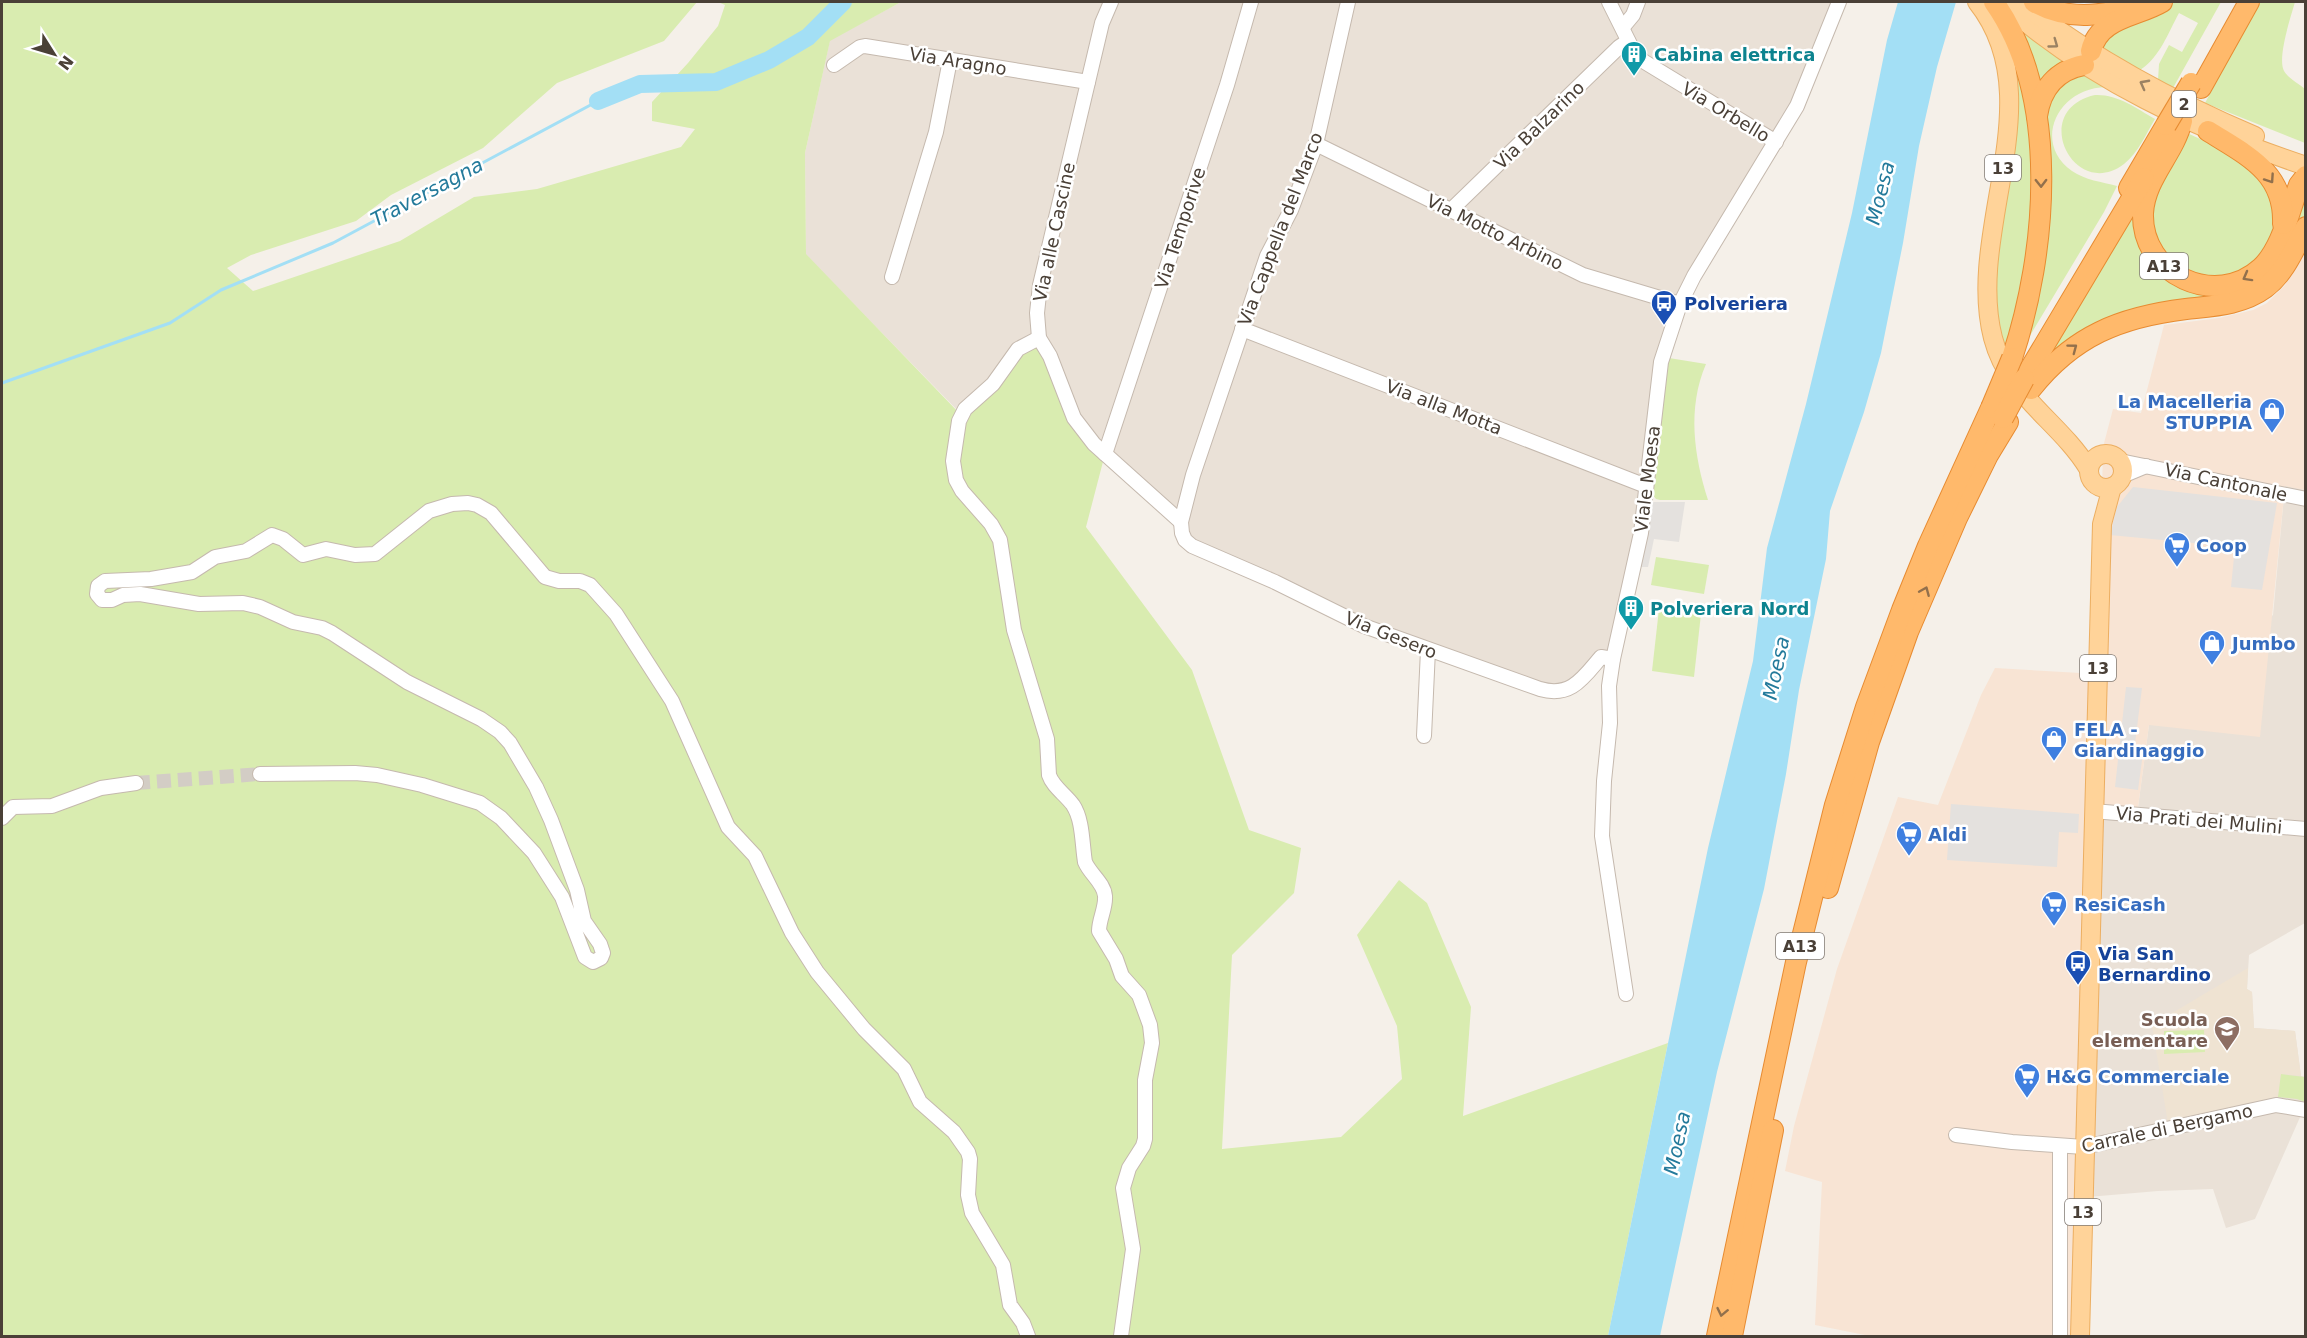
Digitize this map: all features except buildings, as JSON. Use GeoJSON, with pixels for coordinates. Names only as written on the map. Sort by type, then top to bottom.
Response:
{"type":"FeatureCollection","features":[{"type":"Feature","properties":{"kind":"highway","name":"A13"},"geometry":{"type":"LineString","coordinates":[[1994,2],[2028,19],[2025,66],[2036,124],[2041,190],[2037,250],[2027,305],[2021,374]]}},
{"type":"Feature","properties":{"kind":"highway"},"geometry":{"type":"LineString","coordinates":[[2028,19],[2047,9],[2070,15],[2107,13],[2149,2]]}},
{"type":"Feature","properties":{"kind":"highway"},"geometry":{"type":"LineString","coordinates":[[2091,63],[2097,34],[2107,26],[2162,2]]}},
{"type":"Feature","properties":{"kind":"highway","name":"A13"},"geometry":{"type":"LineString","coordinates":[[2236,2],[2175,127],[2145,203],[2144,221],[2147,238],[2153,252],[2163,265],[2177,276],[2192,283],[2211,286],[2229,285],[2246,278],[2263,266],[2274,252],[2299,185],[2306,176]]}},
{"type":"Feature","properties":{"kind":"highway","name":"A13"},"geometry":{"type":"LineString","coordinates":[[2196,86],[2248,2]]}},
{"type":"Feature","properties":{"kind":"highway","name":"A13"},"geometry":{"type":"LineString","coordinates":[[2036,124],[2040,101],[2048,86],[2065,71],[2091,63]]}},
{"type":"Feature","properties":{"kind":"highway","name":"A13"},"geometry":{"type":"LineString","coordinates":[[1717,1336],[1794,974],[1835,805],[1866,707],[1902,610],[1928,546],[1968,461],[2000,415],[2021,374],[2175,127]]}},
{"type":"Feature","properties":{"kind":"highway","name":"A13"},"geometry":{"type":"LineString","coordinates":[[2208,131],[2250,157],[2267,173],[2276,187],[2281,203],[2282,233]]}},
{"type":"Feature","properties":{"kind":"highway","name":"A13"},"geometry":{"type":"LineString","coordinates":[[2021,374],[2049,368],[2092,335],[2115,324],[2143,315],[2235,302],[2260,292],[2284,267],[2306,227]]}},
{"type":"Feature","properties":{"kind":"highway","name":"A13"},"geometry":{"type":"LineString","coordinates":[[1732,1336],[1804,990],[1846,815],[1881,704],[1908,632],[1956,518],[1988,455],[2000,415]]}},
{"type":"Feature","properties":{"kind":"main road","name":"13"},"geometry":{"type":"LineString","coordinates":[[1977,2],[1990,21],[2000,45],[2009,91],[2008,134],[1988,264],[1991,329],[2001,361],[2015,385],[2065,438],[2106,472],[2102,524],[2093,811],[2080,1336]]}},
{"type":"Feature","properties":{"kind":"main road","name":"2"},"geometry":{"type":"LineString","coordinates":[[2001,2],[2155,106],[2208,131],[2304,157]]}},
{"type":"Feature","properties":{"kind":"main road","name":"2"},"geometry":{"type":"LineString","coordinates":[[2020,2],[2028,19]]}},
{"type":"Feature","properties":{"kind":"main road","name":"2"},"geometry":{"type":"LineString","coordinates":[[2091,63],[2117,69],[2159,92],[2304,157]]}},
{"type":"Feature","properties":{"kind":"street","name":"Via alle Cascine"},"geometry":{"type":"LineString","coordinates":[[1111,2],[1102,23],[1040,285],[1037,313],[1039,338],[1050,356],[1074,418],[1094,444],[1181,522]]}},
{"type":"Feature","properties":{"kind":"street","name":"Via Temporive"},"geometry":{"type":"LineString","coordinates":[[1105,454],[1227,85],[1251,2]]}},
{"type":"Feature","properties":{"kind":"street","name":"Via Cappella del Marco"},"geometry":{"type":"LineString","coordinates":[[1181,522],[1193,475],[1267,256],[1292,210],[1316,144],[1348,2]]}},
{"type":"Feature","properties":{"kind":"street","name":"Via Orbello"},"geometry":{"type":"LineString","coordinates":[[1609,2],[1637,55],[1652,68],[1776,142]]}},
{"type":"Feature","properties":{"kind":"street"},"geometry":{"type":"LineString","coordinates":[[1623,27],[1638,2]]}},
{"type":"Feature","properties":{"kind":"street","name":"Viale Moesa"},"geometry":{"type":"LineString","coordinates":[[1626,994],[1602,836],[1604,781],[1610,723],[1609,686],[1641,533],[1659,370],[1680,304],[1694,276],[1797,106],[1839,2]]}},
{"type":"Feature","properties":{"kind":"street","name":"Via Balzarino"},"geometry":{"type":"LineString","coordinates":[[1451,210],[1619,47],[1628,41]]}},
{"type":"Feature","properties":{"kind":"street","name":"Via Aragno"},"geometry":{"type":"LineString","coordinates":[[834,66],[860,47],[866,46],[1088,82]]}},
{"type":"Feature","properties":{"kind":"street"},"geometry":{"type":"LineString","coordinates":[[892,277],[936,132],[950,60]]}},
{"type":"Feature","properties":{"kind":"street","name":"Via Motto Arbino"},"geometry":{"type":"LineString","coordinates":[[1316,144],[1583,275],[1680,304]]}},
{"type":"Feature","properties":{"kind":"street","name":"Via alla Motta"},"geometry":{"type":"LineString","coordinates":[[1242,329],[1646,486]]}},
{"type":"Feature","properties":{"kind":"street"},"geometry":{"type":"LineString","coordinates":[[1039,338],[1018,349],[993,384],[965,409],[959,421],[952,461],[956,480],[962,491],[991,524],[1000,540],[1014,630],[1047,739],[1048,775],[1077,813],[1085,862],[1100,883],[1105,897],[1099,931],[1116,959],[1122,976],[1139,995],[1152,1035],[1145,1086],[1145,1139],[1129,1168],[1123,1188],[1134,1249],[1122,1336]]}},
{"type":"Feature","properties":{"kind":"street","name":"Via Cantonale"},"geometry":{"type":"LineString","coordinates":[[2106,472],[2146,466],[2306,499]]}},
{"type":"Feature","properties":{"kind":"street"},"geometry":{"type":"LineString","coordinates":[[260,774],[355,773],[377,776],[422,785],[480,803],[491,809],[534,853],[562,897],[585,957],[592,962],[597,961],[603,954],[603,948],[584,921],[565,857],[540,795],[510,743],[490,725],[407,682],[322,628],[293,622],[256,606],[231,602],[199,604],[140,594],[123,595],[106,601],[97,594],[98,586],[105,580],[151,579],[192,572],[215,557],[246,551],[272,535],[283,539],[303,555],[326,549],[355,555],[375,554],[429,511],[460,503],[477,505],[491,513],[545,577],[559,581],[580,581],[590,585],[616,614],[672,701],[728,827],[755,856],[792,933],[818,972],[864,1029],[904,1069],[920,1102],[945,1122],[968,1152],[970,1159],[968,1195],[972,1212],[1003,1265],[1010,1305],[1023,1323],[1028,1336]]}},
{"type":"Feature","properties":{"kind":"street","name":"Via Gesero"},"geometry":{"type":"LineString","coordinates":[[1181,522],[1185,540],[1192,546],[1275,582],[1364,626],[1554,693],[1564,691],[1575,684],[1601,657],[1613,659]]}},
{"type":"Feature","properties":{"kind":"street"},"geometry":{"type":"LineString","coordinates":[[1424,736],[1428,650]]}},
{"type":"Feature","properties":{"kind":"street"},"geometry":{"type":"LineString","coordinates":[[2,818],[13,807],[52,806],[101,788],[136,783]]}},
{"type":"Feature","properties":{"kind":"street","name":"Via Prati dei Mulini"},"geometry":{"type":"LineString","coordinates":[[2093,811],[2306,829]]}},
{"type":"Feature","properties":{"kind":"street","name":"Carrale di Bergamo"},"geometry":{"type":"LineString","coordinates":[[1956,1135],[2084,1147],[2276,1105],[2306,1110]]}},
{"type":"Feature","properties":{"kind":"street"},"geometry":{"type":"LineString","coordinates":[[2060,1146],[2060,1336]]}},
{"type":"Feature","properties":{"kind":"shaded area"},"geometry":{"type":"Polygon","coordinates":[[[901,2],[1839,2],[1810,74],[1694,276],[1664,350],[1645,496],[1613,659],[1601,657],[1564,691],[1428,650],[1192,546],[1181,522],[1094,444],[962,415],[806,255],[805,153],[830,40],[901,2]]]}},
{"type":"Feature","properties":{"kind":"shaded area"},"geometry":{"type":"Polygon","coordinates":[[[2305,251],[2305,490],[2285,486],[2260,737],[2149,725],[2137,815],[2102,811],[2080,1336],[1870,1336],[1815,1325],[1822,1182],[1785,1171],[1794,1126],[1837,969],[1898,797],[1938,805],[1981,695],[1995,668],[2098,674],[2103,447],[2113,409],[2141,413],[2164,325],[2219,318],[2253,310],[2267,303],[2285,285],[2305,251]]]}},
{"type":"Feature","properties":{"kind":"shaded area"},"geometry":{"type":"Polygon","coordinates":[[[2285,485],[2305,490],[2305,923],[2249,955],[2247,989],[2252,992],[2254,1028],[2295,1031],[2301,1076],[2305,1077],[2305,1116],[2301,1115],[2255,1219],[2226,1228],[2213,1189],[2088,1197],[2093,811],[2137,815],[2149,725],[2273,615],[2285,485]]]}},
{"type":"Feature","properties":{"kind":"shaded area"},"geometry":{"type":"Polygon","coordinates":[[[2133,487],[2277,503],[2262,590],[2231,587],[2235,547],[2110,535],[2117,507],[2133,487]]]}},
{"type":"Feature","properties":{"kind":"shaded area"},"geometry":{"type":"Polygon","coordinates":[[[1651,502],[1685,502],[1679,542],[1654,539],[1648,567],[1639,567],[1651,502]]]}},
{"type":"Feature","properties":{"kind":"shaded area"},"geometry":{"type":"Polygon","coordinates":[[[2126,687],[2142,688],[2134,751],[2143,753],[2138,790],[2115,787],[2126,687]]]}},
{"type":"Feature","properties":{"kind":"shaded area"},"geometry":{"type":"Polygon","coordinates":[[[1951,804],[2079,814],[2078,833],[2059,832],[2057,867],[1947,860],[1951,804]]]}},
{"type":"Feature","properties":{"kind":"shaded area","name":"Scuola elementare"},"geometry":{"type":"Polygon","coordinates":[[[2248,968],[2247,989],[2252,992],[2254,1028],[2295,1031],[2301,1076],[2281,1074],[2278,1097],[2168,1124],[2152,1025],[2248,968]]]}},
{"type":"Feature","properties":{"kind":"green space"},"geometry":{"type":"Polygon","coordinates":[[[2,2],[697,2],[664,41],[557,83],[483,148],[391,195],[356,221],[251,255],[227,268],[253,291],[400,241],[474,197],[537,189],[681,147],[695,129],[652,121],[652,102],[718,26],[725,5],[718,2],[901,2],[830,41],[805,153],[806,254],[961,415],[1039,338],[1074,418],[1105,454],[1086,527],[1192,670],[1249,830],[1301,848],[1294,893],[1232,955],[1222,1149],[1341,1137],[1402,1079],[1397,1026],[1357,935],[1399,880],[1427,903],[1471,1007],[1463,1116],[1668,1043],[1608,1336],[2,1336],[2,2]]]}},
{"type":"Feature","properties":{"kind":"green space"},"geometry":{"type":"Polygon","coordinates":[[[2171,2],[2221,2],[2173,88],[2158,80],[2159,64],[2169,45],[2182,52],[2198,23],[2179,13],[2158,52],[2140,70],[2099,46],[2100,37],[2171,2]]]}},
{"type":"Feature","properties":{"kind":"green space"},"geometry":{"type":"Polygon","coordinates":[[[2259,2],[2295,2],[2285,37],[2282,65],[2288,76],[2305,89],[2305,143],[2205,103],[2259,2]]]}},
{"type":"Feature","properties":{"kind":"green space"},"geometry":{"type":"Polygon","coordinates":[[[2012,18],[2071,63],[2041,87],[2012,18]]]}},
{"type":"Feature","properties":{"kind":"green space"},"geometry":{"type":"Polygon","coordinates":[[[2010,40],[2027,114],[2032,163],[2030,253],[2006,350],[1995,298],[2010,40]]]}},
{"type":"Feature","properties":{"kind":"green space"},"geometry":{"type":"Polygon","coordinates":[[[2082,70],[2106,87],[2089,90],[2074,97],[2063,107],[2052,132],[2054,146],[2060,159],[2072,171],[2088,179],[2117,186],[2104,212],[2019,354],[2050,93],[2082,70]]]}},
{"type":"Feature","properties":{"kind":"green space"},"geometry":{"type":"Polygon","coordinates":[[[2095,95],[2119,99],[2155,119],[2129,160],[2106,173],[2089,171],[2075,163],[2066,149],[2062,133],[2064,117],[2075,104],[2095,95]]]}},
{"type":"Feature","properties":{"kind":"green space"},"geometry":{"type":"Polygon","coordinates":[[[2187,133],[2225,151],[2252,168],[2262,180],[2273,214],[2271,236],[2261,254],[2246,268],[2227,276],[2206,277],[2186,270],[2167,254],[2153,228],[2152,214],[2156,192],[2187,133]]]}},
{"type":"Feature","properties":{"kind":"green space"},"geometry":{"type":"Polygon","coordinates":[[[2305,182],[2305,215],[2290,244],[2263,283],[2049,356],[2138,205],[2162,270],[2244,284],[2305,182]]]}},
{"type":"Feature","properties":{"kind":"green space"},"geometry":{"type":"Polygon","coordinates":[[[1669,358],[1706,364],[1696,398],[1695,432],[1699,466],[1708,500],[1660,500],[1652,494],[1663,391],[1669,358]]]}},
{"type":"Feature","properties":{"kind":"green space"},"geometry":{"type":"Polygon","coordinates":[[[1656,557],[1709,565],[1704,594],[1651,585],[1656,557]]]}},
{"type":"Feature","properties":{"kind":"green space"},"geometry":{"type":"Polygon","coordinates":[[[1659,609],[1701,614],[1694,677],[1652,671],[1659,609]]]}},
{"type":"Feature","properties":{"kind":"green space"},"geometry":{"type":"Polygon","coordinates":[[[2204,1030],[2205,1052],[2164,1054],[2164,1031],[2204,1030]]]}},
{"type":"Feature","properties":{"kind":"green space"},"geometry":{"type":"Polygon","coordinates":[[[2281,1074],[2305,1077],[2305,1102],[2278,1097],[2281,1074]]]}},
{"type":"Feature","properties":{"kind":"water","name":"Moesa"},"geometry":{"type":"Polygon","coordinates":[[[1898,2],[1956,2],[1937,67],[1919,146],[1881,353],[1864,412],[1830,511],[1826,559],[1799,690],[1764,889],[1717,1072],[1660,1336],[1608,1336],[1708,848],[1753,661],[1767,548],[1806,404],[1852,213],[1887,40],[1898,2]]]}},
{"type":"Feature","properties":{"kind":"waterway","name":"Traversagna"},"geometry":{"type":"LineString","coordinates":[[598,101],[640,84],[716,82],[769,60],[808,37],[843,2]]}},
{"type":"Feature","properties":{"kind":"waterway","name":"Traversagna"},"geometry":{"type":"LineString","coordinates":[[2,383],[170,323],[221,290],[333,243],[598,101]]}},
{"type":"Feature","properties":{"kind":"tunnel"},"geometry":{"type":"LineString","coordinates":[[136,783],[260,774]]}},
{"type":"Feature","properties":{"kind":"place","name":"Cabina elettrica"},"geometry":{"type":"Point","coordinates":[1634,77]}},
{"type":"Feature","properties":{"kind":"place","name":"Polveriera"},"geometry":{"type":"Point","coordinates":[1664,326]}},
{"type":"Feature","properties":{"kind":"place","name":"La Macelleria STUPPIA"},"geometry":{"type":"Point","coordinates":[2272,434]}},
{"type":"Feature","properties":{"kind":"place","name":"Coop"},"geometry":{"type":"Point","coordinates":[2177,568]}},
{"type":"Feature","properties":{"kind":"place","name":"Polveriera Nord"},"geometry":{"type":"Point","coordinates":[1631,631]}},
{"type":"Feature","properties":{"kind":"place","name":"Jumbo"},"geometry":{"type":"Point","coordinates":[2212,666]}},
{"type":"Feature","properties":{"kind":"place","name":"FELA - Giardinaggio"},"geometry":{"type":"Point","coordinates":[2054,762]}},
{"type":"Feature","properties":{"kind":"place","name":"Aldi"},"geometry":{"type":"Point","coordinates":[1909,857]}},
{"type":"Feature","properties":{"kind":"place","name":"ResiCash"},"geometry":{"type":"Point","coordinates":[2054,927]}},
{"type":"Feature","properties":{"kind":"place","name":"Via San Bernardino"},"geometry":{"type":"Point","coordinates":[2078,986]}},
{"type":"Feature","properties":{"kind":"place","name":"Scuola elementare"},"geometry":{"type":"Point","coordinates":[2227,1052]}},
{"type":"Feature","properties":{"kind":"place","name":"H&G Commerciale"},"geometry":{"type":"Point","coordinates":[2027,1099]}}]}
